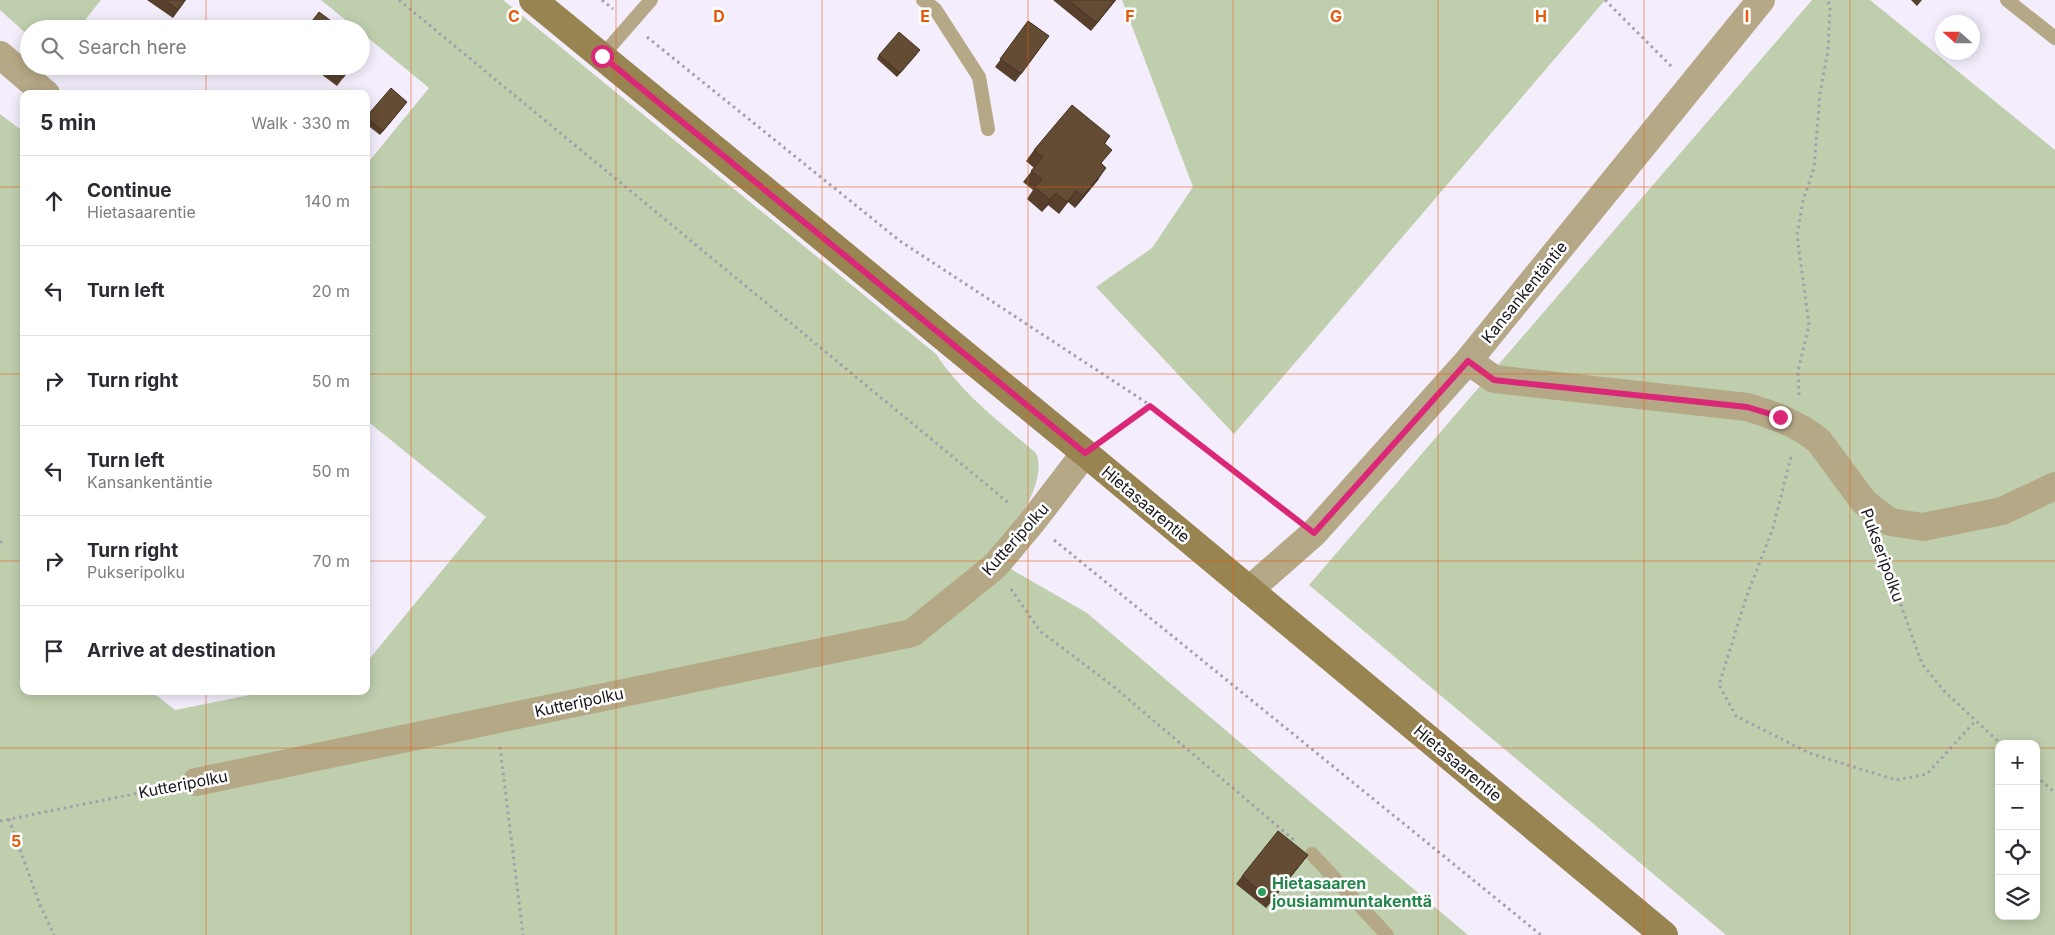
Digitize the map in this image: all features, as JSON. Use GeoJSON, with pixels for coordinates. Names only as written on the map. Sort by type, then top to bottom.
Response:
{"type":"FeatureCollection","features":[{"type":"Feature","properties":{"kind":"street","name":"Hietasaarentie"},"geometry":{"type":"LineString","coordinates":[[533,0],[1085,453],[1664,935]]}},
{"type":"Feature","properties":{"kind":"street","name":"Kansankentäntie"},"geometry":{"type":"LineString","coordinates":[[1249,590],[1314,533],[1468,361],[1761,0]]}},
{"type":"Feature","properties":{"kind":"street"},"geometry":{"type":"LineString","coordinates":[[0,55],[20,72]]}},
{"type":"Feature","properties":{"kind":"street"},"geometry":{"type":"LineString","coordinates":[[24,75],[41,90]]}},
{"type":"Feature","properties":{"kind":"street","name":"Pukseripolku"},"geometry":{"type":"LineString","coordinates":[[1468,361],[1494,380],[1747,407],[1780,417],[1809,433],[1818,441],[1864,502],[1890,522],[1923,527],[2002,511],[2055,486]]}},
{"type":"Feature","properties":{"kind":"street","name":"Kutteripolku"},"geometry":{"type":"LineString","coordinates":[[196,782],[912,633],[995,566],[1032,522],[1085,453]]}},
{"type":"Feature","properties":{"kind":"lane"},"geometry":{"type":"LineString","coordinates":[[602,56],[651,0]]}},
{"type":"Feature","properties":{"kind":"lane"},"geometry":{"type":"LineString","coordinates":[[2007,0],[2055,38]]}},
{"type":"Feature","properties":{"kind":"lane"},"geometry":{"type":"LineString","coordinates":[[933,3],[979,77],[988,129]]}},
{"type":"Feature","properties":{"kind":"lane"},"geometry":{"type":"LineString","coordinates":[[1312,854],[1387,935]]}},
{"type":"Feature","properties":{"kind":"path"},"geometry":{"type":"LineString","coordinates":[[399,0],[1032,522],[1541,935]]}},
{"type":"Feature","properties":{"kind":"path"},"geometry":{"type":"LineString","coordinates":[[602,0],[900,242],[1150,406],[1314,533]]}},
{"type":"Feature","properties":{"kind":"path"},"geometry":{"type":"LineString","coordinates":[[1605,0],[1691,86]]}},
{"type":"Feature","properties":{"kind":"path"},"geometry":{"type":"LineString","coordinates":[[1828,0],[1830,10],[1828,50],[1820,94],[1814,168],[1796,235],[1809,325],[1798,372],[1799,409],[1809,433],[1795,448],[1787,469],[1773,528],[1746,598],[1719,685],[1736,716],[1809,753],[1896,780],[1927,774],[1976,720]]}},
{"type":"Feature","properties":{"kind":"path"},"geometry":{"type":"LineString","coordinates":[[1085,453],[1150,406]]}},
{"type":"Feature","properties":{"kind":"path","name":"Pukseripolku"},"geometry":{"type":"LineString","coordinates":[[1880,547],[1922,664],[1945,692],[1997,740]]}},
{"type":"Feature","properties":{"kind":"path"},"geometry":{"type":"LineString","coordinates":[[995,566],[1040,630],[1112,686],[1248,803],[1312,854]]}},
{"type":"Feature","properties":{"kind":"path"},"geometry":{"type":"LineString","coordinates":[[496,720],[523,935]]}},
{"type":"Feature","properties":{"kind":"path"},"geometry":{"type":"LineString","coordinates":[[2040,780],[2055,793]]}},
{"type":"Feature","properties":{"kind":"path","name":"Kutteripolku"},"geometry":{"type":"LineString","coordinates":[[0,821],[196,782]]}},
{"type":"Feature","properties":{"kind":"path"},"geometry":{"type":"LineString","coordinates":[[9,819],[40,905],[54,935]]}},
{"type":"Feature","properties":{"kind":"green space"},"geometry":{"type":"Polygon","coordinates":[[[0,0],[101,0],[85,20],[20,20],[20,28],[0,10],[0,0]]]}},
{"type":"Feature","properties":{"kind":"green space"},"geometry":{"type":"Polygon","coordinates":[[[321,0],[503,0],[936,354],[970,395],[995,419],[1036,453],[1039,465],[1033,493],[1017,522],[992,558],[1087,613],[1468,935],[0,935],[0,114],[20,129],[20,695],[156,695],[175,710],[250,695],[370,695],[370,658],[486,517],[370,423],[370,160],[429,88],[370,39],[370,20],[346,20],[321,0]]]}},
{"type":"Feature","properties":{"kind":"green space"},"geometry":{"type":"Polygon","coordinates":[[[1122,0],[1605,0],[1234,434],[1096,287],[1152,248],[1193,187],[1122,0]]]}},
{"type":"Feature","properties":{"kind":"green space"},"geometry":{"type":"Polygon","coordinates":[[[1812,0],[1870,0],[1935,53],[1935,60],[1944,60],[2055,150],[2055,935],[1726,935],[1309,585],[1812,0]]]}},
{"type":"Feature","properties":{"kind":"building"},"geometry":{"type":"Polygon","coordinates":[[[164,0],[185,0],[178,10],[164,0]]]}},
{"type":"Feature","properties":{"kind":"building"},"geometry":{"type":"Polygon","coordinates":[[[1068,0],[1115,0],[1097,23],[1068,0]]]}},
{"type":"Feature","properties":{"kind":"building"},"geometry":{"type":"Polygon","coordinates":[[[319,12],[330,20],[313,20],[319,12]]]}},
{"type":"Feature","properties":{"kind":"building"},"geometry":{"type":"Polygon","coordinates":[[[1028,21],[1049,36],[1021,74],[1000,59],[1028,21]]]}},
{"type":"Feature","properties":{"kind":"building"},"geometry":{"type":"Polygon","coordinates":[[[899,32],[920,50],[900,73],[879,55],[899,32]]]}},
{"type":"Feature","properties":{"kind":"building"},"geometry":{"type":"Polygon","coordinates":[[[391,88],[407,102],[383,131],[370,120],[370,112],[391,88]]]}},
{"type":"Feature","properties":{"kind":"building"},"geometry":{"type":"Polygon","coordinates":[[[1072,105],[1110,136],[1104,143],[1112,150],[1101,163],[1106,168],[1083,196],[1076,191],[1067,202],[1056,193],[1050,200],[1035,187],[1042,179],[1031,171],[1043,157],[1034,150],[1072,105]]]}},
{"type":"Feature","properties":{"kind":"building"},"geometry":{"type":"Polygon","coordinates":[[[1278,831],[1308,855],[1271,900],[1242,876],[1278,831]]]}},
{"type":"Feature","properties":{"kind":"place","name":"Hietasaaren jousiammuntakenttä"},"geometry":{"type":"Point","coordinates":[1262,892]}},
{"type":"Feature","properties":{"kind":"route"},"geometry":{"type":"LineString","coordinates":[[602,56],[1085,453],[1150,406],[1314,533],[1468,361],[1494,380],[1747,407],[1780,417]]}}]}
